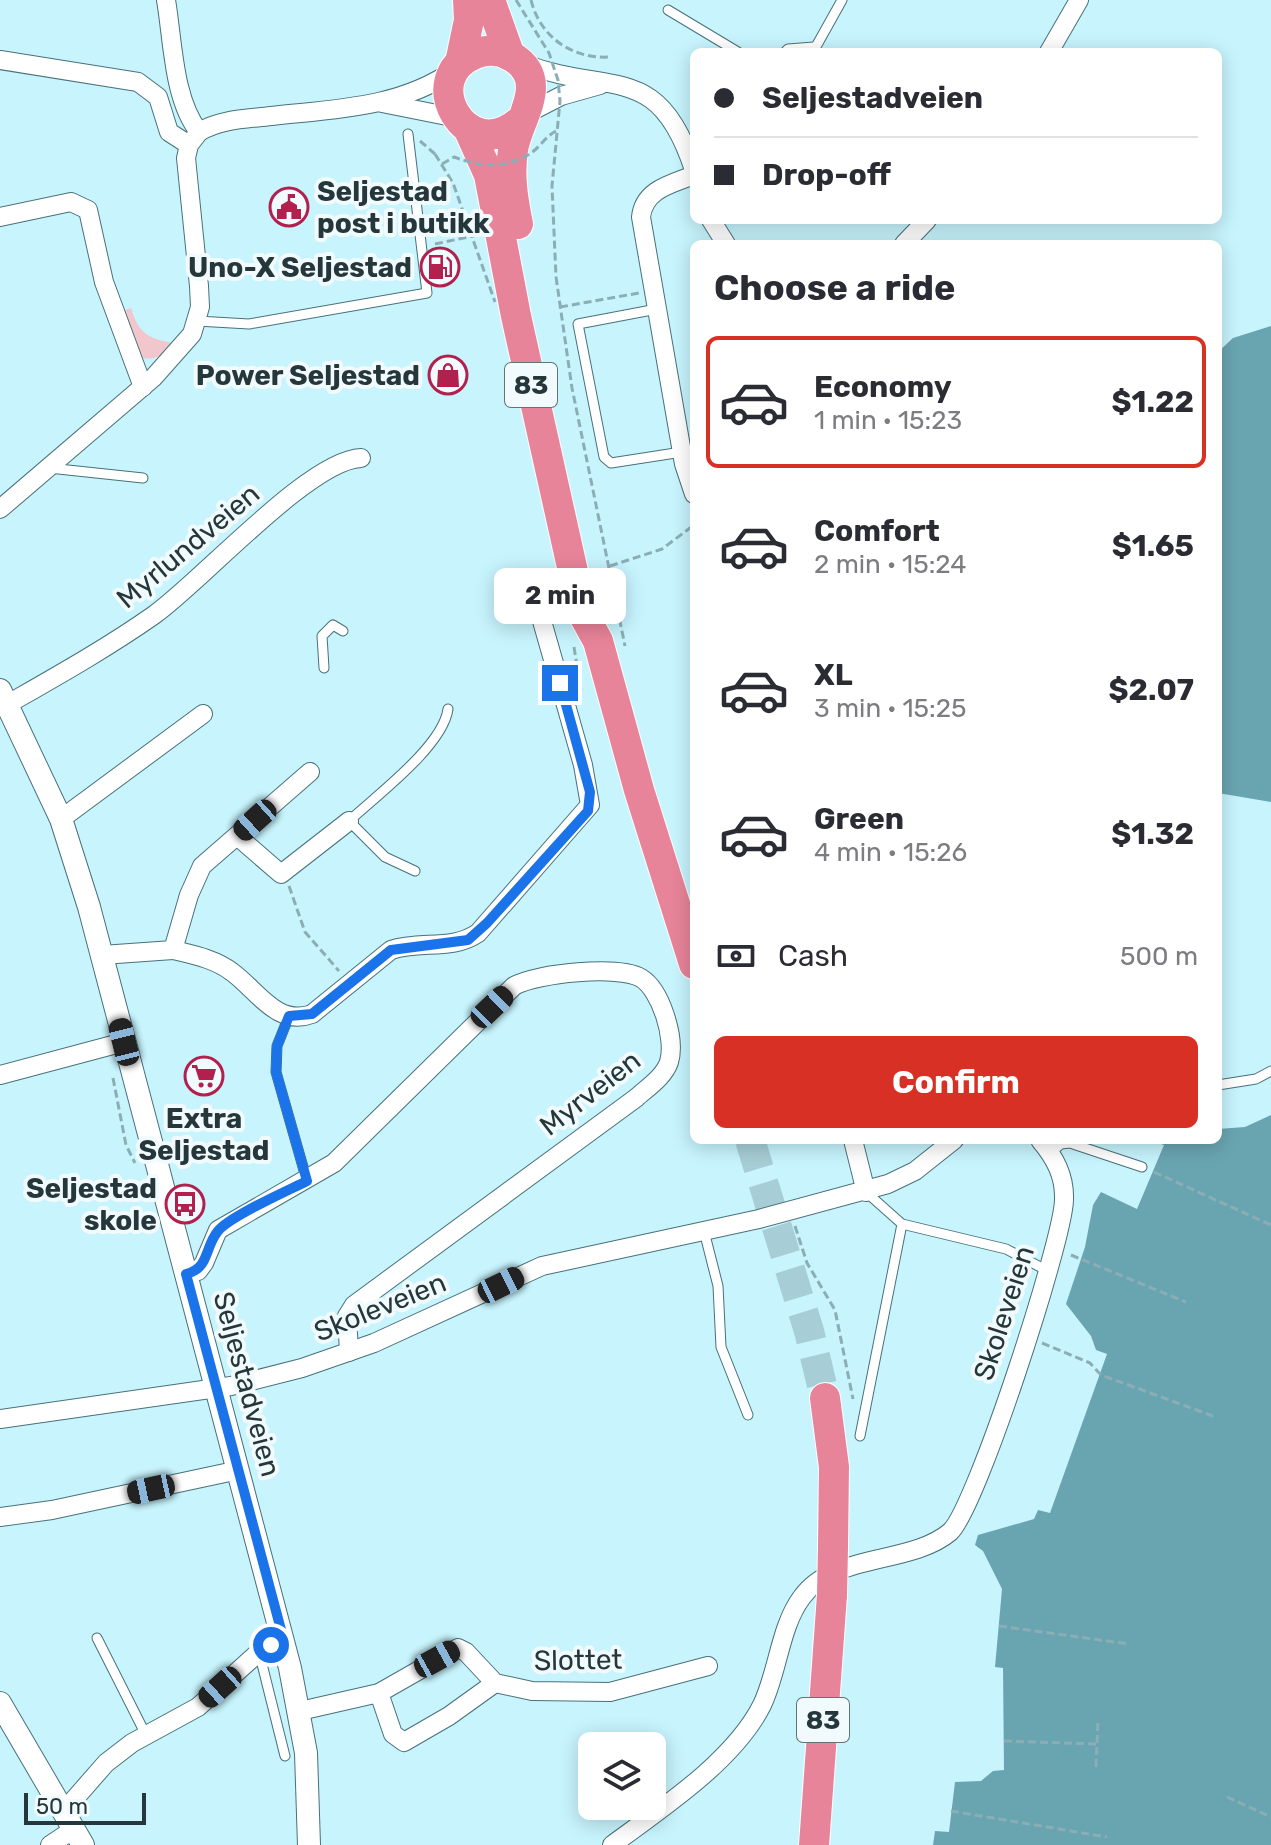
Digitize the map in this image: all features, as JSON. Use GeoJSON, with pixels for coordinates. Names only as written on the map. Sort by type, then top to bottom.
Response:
{"type":"FeatureCollection","features":[{"type":"Feature","properties":{"kind":"highway","name":"83"},"geometry":{"type":"LineString","coordinates":[[468,0],[469,20],[458,66],[448,90],[489,175],[586,641],[639,790],[690,951]]}},
{"type":"Feature","properties":{"kind":"highway","name":"83"},"geometry":{"type":"LineString","coordinates":[[490,0],[514,59],[528,74],[532,89],[511,169],[513,196],[601,608],[586,641]]}},
{"type":"Feature","properties":{"kind":"highway"},"geometry":{"type":"LineString","coordinates":[[458,66],[485,51],[514,59]]}},
{"type":"Feature","properties":{"kind":"highway"},"geometry":{"type":"LineString","coordinates":[[462,123],[495,134],[523,118]]}},
{"type":"Feature","properties":{"kind":"highway","name":"83"},"geometry":{"type":"LineString","coordinates":[[814,1845],[832,1595],[841,1558],[825,1398]]}},
{"type":"Feature","properties":{"kind":"street"},"geometry":{"type":"LineString","coordinates":[[0,509],[143,387],[185,345],[197,321],[199,286],[186,174],[194,138],[184,102],[166,0]]}},
{"type":"Feature","properties":{"kind":"street"},"geometry":{"type":"LineString","coordinates":[[1051,48],[1079,0]]}},
{"type":"Feature","properties":{"kind":"street"},"geometry":{"type":"LineString","coordinates":[[514,59],[603,85],[632,88],[664,107],[677,124],[690,161]]}},
{"type":"Feature","properties":{"kind":"street"},"geometry":{"type":"LineString","coordinates":[[0,60],[138,82],[158,97],[169,132],[194,138],[226,121],[382,103],[426,87],[458,66]]}},
{"type":"Feature","properties":{"kind":"street"},"geometry":{"type":"LineString","coordinates":[[523,118],[561,96],[603,85]]}},
{"type":"Feature","properties":{"kind":"street"},"geometry":{"type":"LineString","coordinates":[[382,103],[462,123]]}},
{"type":"Feature","properties":{"kind":"street"},"geometry":{"type":"LineString","coordinates":[[690,174],[654,192],[642,210],[682,452],[690,480]]}},
{"type":"Feature","properties":{"kind":"street"},"geometry":{"type":"LineString","coordinates":[[0,217],[71,202],[88,210],[104,282],[143,387]]}},
{"type":"Feature","properties":{"kind":"street"},"geometry":{"type":"LineString","coordinates":[[908,240],[923,224]]}},
{"type":"Feature","properties":{"kind":"street","name":"Myrlundveien"},"geometry":{"type":"LineString","coordinates":[[4,697],[153,616],[278,507],[337,463],[361,458]]}},
{"type":"Feature","properties":{"kind":"street"},"geometry":{"type":"LineString","coordinates":[[102,955],[173,950],[211,960],[232,972],[277,1012],[289,1016],[312,1014],[391,950],[404,946],[456,944],[478,933],[588,811],[587,779],[536,600]]}},
{"type":"Feature","properties":{"kind":"street","name":"Seljestadveien"},"geometry":{"type":"LineString","coordinates":[[4,697],[61,819],[102,955],[239,1470],[300,1711],[309,1783],[309,1845]]}},
{"type":"Feature","properties":{"kind":"street"},"geometry":{"type":"LineString","coordinates":[[61,819],[203,714]]}},
{"type":"Feature","properties":{"kind":"street"},"geometry":{"type":"LineString","coordinates":[[173,950],[178,927],[202,866],[310,772]]}},
{"type":"Feature","properties":{"kind":"street"},"geometry":{"type":"LineString","coordinates":[[237,836],[281,874],[349,821]]}},
{"type":"Feature","properties":{"kind":"street","name":"Myrveien"},"geometry":{"type":"LineString","coordinates":[[186,1274],[198,1271],[204,1263],[218,1230],[334,1163],[514,986],[541,976],[614,973],[631,974],[654,989],[670,1034],[671,1049],[665,1071],[636,1098],[354,1305],[347,1316],[349,1352]]}},
{"type":"Feature","properties":{"kind":"street"},"geometry":{"type":"LineString","coordinates":[[0,1075],[124,1042]]}},
{"type":"Feature","properties":{"kind":"street"},"geometry":{"type":"LineString","coordinates":[[854,1144],[866,1192]]}},
{"type":"Feature","properties":{"kind":"street","name":"Skoleveien"},"geometry":{"type":"LineString","coordinates":[[0,1419],[216,1386],[302,1368],[349,1352],[542,1266],[866,1192],[915,1171],[949,1144]]}},
{"type":"Feature","properties":{"kind":"street","name":"Skoleveien"},"geometry":{"type":"LineString","coordinates":[[612,1845],[693,1783],[745,1732],[762,1704],[803,1595],[841,1558],[921,1548],[953,1530],[966,1506],[996,1430],[1048,1271],[1064,1201],[1061,1174],[1045,1146]]}},
{"type":"Feature","properties":{"kind":"street"},"geometry":{"type":"LineString","coordinates":[[0,1517],[239,1470]]}},
{"type":"Feature","properties":{"kind":"street"},"geometry":{"type":"LineString","coordinates":[[74,1828],[76,1800],[93,1775],[146,1735],[198,1707],[259,1652],[284,1641]]}},
{"type":"Feature","properties":{"kind":"street","name":"Slottet"},"geometry":{"type":"LineString","coordinates":[[300,1711],[379,1693],[458,1648],[466,1652],[495,1683],[532,1691],[601,1693],[632,1688],[708,1666]]}},
{"type":"Feature","properties":{"kind":"street","name":"Slottet"},"geometry":{"type":"LineString","coordinates":[[379,1693],[393,1734],[404,1742],[449,1716],[495,1683]]}},
{"type":"Feature","properties":{"kind":"street"},"geometry":{"type":"LineString","coordinates":[[0,1703],[74,1828]]}},
{"type":"Feature","properties":{"kind":"street"},"geometry":{"type":"LineString","coordinates":[[50,1845],[74,1828]]}},
{"type":"Feature","properties":{"kind":"lane"},"geometry":{"type":"LineString","coordinates":[[815,48],[842,0]]}},
{"type":"Feature","properties":{"kind":"lane"},"geometry":{"type":"LineString","coordinates":[[668,10],[731,48]]}},
{"type":"Feature","properties":{"kind":"lane"},"geometry":{"type":"LineString","coordinates":[[197,321],[249,324],[427,293],[408,134]]}},
{"type":"Feature","properties":{"kind":"lane"},"geometry":{"type":"LineString","coordinates":[[657,309],[578,324],[604,457],[611,463],[682,452]]}},
{"type":"Feature","properties":{"kind":"lane"},"geometry":{"type":"LineString","coordinates":[[49,468],[143,478]]}},
{"type":"Feature","properties":{"kind":"lane"},"geometry":{"type":"LineString","coordinates":[[324,668],[322,636],[333,625],[343,631]]}},
{"type":"Feature","properties":{"kind":"lane"},"geometry":{"type":"LineString","coordinates":[[415,871],[385,857],[349,821],[439,732],[448,709]]}},
{"type":"Feature","properties":{"kind":"lane"},"geometry":{"type":"LineString","coordinates":[[289,1016],[277,1046],[276,1072],[307,1181]]}},
{"type":"Feature","properties":{"kind":"lane"},"geometry":{"type":"LineString","coordinates":[[1222,1084],[1256,1079],[1271,1071]]}},
{"type":"Feature","properties":{"kind":"lane"},"geometry":{"type":"LineString","coordinates":[[1073,1144],[1142,1167]]}},
{"type":"Feature","properties":{"kind":"lane"},"geometry":{"type":"LineString","coordinates":[[866,1192],[902,1224],[1006,1249],[1048,1271]]}},
{"type":"Feature","properties":{"kind":"lane"},"geometry":{"type":"LineString","coordinates":[[860,1436],[902,1224]]}},
{"type":"Feature","properties":{"kind":"lane"},"geometry":{"type":"LineString","coordinates":[[704,1231],[718,1286],[721,1347],[748,1415]]}},
{"type":"Feature","properties":{"kind":"lane"},"geometry":{"type":"LineString","coordinates":[[97,1638],[146,1735]]}},
{"type":"Feature","properties":{"kind":"lane"},"geometry":{"type":"LineString","coordinates":[[259,1652],[285,1756]]}},
{"type":"Feature","properties":{"kind":"path"},"geometry":{"type":"LineString","coordinates":[[516,0],[554,66],[560,94],[552,211],[556,277],[572,388],[628,659]]}},
{"type":"Feature","properties":{"kind":"path"},"geometry":{"type":"LineString","coordinates":[[531,0],[541,24],[562,46],[588,56],[609,57]]}},
{"type":"Feature","properties":{"kind":"path"},"geometry":{"type":"LineString","coordinates":[[442,164],[454,157],[477,164],[509,163],[532,152],[556,131]]}},
{"type":"Feature","properties":{"kind":"path"},"geometry":{"type":"LineString","coordinates":[[435,154],[457,194],[495,302]]}},
{"type":"Feature","properties":{"kind":"path"},"geometry":{"type":"LineString","coordinates":[[420,247],[478,235]]}},
{"type":"Feature","properties":{"kind":"path"},"geometry":{"type":"LineString","coordinates":[[560,307],[645,292]]}},
{"type":"Feature","properties":{"kind":"path"},"geometry":{"type":"LineString","coordinates":[[610,566],[662,549],[690,528]]}},
{"type":"Feature","properties":{"kind":"path"},"geometry":{"type":"LineString","coordinates":[[583,701],[586,641]]}},
{"type":"Feature","properties":{"kind":"path"},"geometry":{"type":"LineString","coordinates":[[281,874],[298,903],[310,940],[350,982]]}},
{"type":"Feature","properties":{"kind":"path"},"geometry":{"type":"LineString","coordinates":[[1160,1174],[1271,1225]]}},
{"type":"Feature","properties":{"kind":"path"},"geometry":{"type":"LineString","coordinates":[[790,1211],[807,1263],[830,1299],[840,1326],[860,1436]]}},
{"type":"Feature","properties":{"kind":"path"},"geometry":{"type":"LineString","coordinates":[[1080,1258],[1186,1302]]}},
{"type":"Feature","properties":{"kind":"path"},"geometry":{"type":"LineString","coordinates":[[1027,1337],[1090,1363],[1101,1375],[1213,1416]]}},
{"type":"Feature","properties":{"kind":"path"},"geometry":{"type":"LineString","coordinates":[[999,1626],[1129,1644]]}},
{"type":"Feature","properties":{"kind":"path"},"geometry":{"type":"LineString","coordinates":[[1096,1767],[1098,1719]]}},
{"type":"Feature","properties":{"kind":"path"},"geometry":{"type":"LineString","coordinates":[[1004,1741],[1097,1744]]}},
{"type":"Feature","properties":{"kind":"path"},"geometry":{"type":"LineString","coordinates":[[1227,1797],[1271,1817]]}},
{"type":"Feature","properties":{"kind":"path"},"geometry":{"type":"LineString","coordinates":[[951,1811],[1107,1837]]}},
{"type":"Feature","properties":{"kind":"shaded area"},"geometry":{"type":"Polygon","coordinates":[[[131,308],[141,329],[157,339],[173,343],[159,356],[140,357],[122,311],[131,308]]]}},
{"type":"Feature","properties":{"kind":"water"},"geometry":{"type":"Polygon","coordinates":[[[1271,326],[1271,802],[1222,794],[1222,348],[1233,338],[1271,326]]]}},
{"type":"Feature","properties":{"kind":"water"},"geometry":{"type":"Polygon","coordinates":[[[1271,1115],[1271,1845],[933,1845],[935,1831],[949,1832],[955,1782],[981,1781],[993,1771],[1004,1770],[1003,1668],[995,1667],[1002,1589],[983,1551],[975,1545],[978,1535],[1034,1519],[1038,1510],[1050,1513],[1107,1354],[1096,1350],[1091,1336],[1066,1304],[1085,1247],[1093,1205],[1101,1192],[1137,1209],[1164,1145],[1161,1144],[1222,1144],[1222,1129],[1245,1127],[1271,1115]]]}},
{"type":"Feature","properties":{"kind":"tunnel"},"geometry":{"type":"LineString","coordinates":[[751,1144],[809,1331],[825,1398]]}},
{"type":"Feature","properties":{"kind":"place","name":"Seljestad post i butikk"},"geometry":{"type":"Point","coordinates":[289,207]}},
{"type":"Feature","properties":{"kind":"place","name":"Uno-X Seljestad"},"geometry":{"type":"Point","coordinates":[440,267]}},
{"type":"Feature","properties":{"kind":"place","name":"Power Seljestad"},"geometry":{"type":"Point","coordinates":[448,375]}},
{"type":"Feature","properties":{"kind":"place","name":"Extra Seljestad"},"geometry":{"type":"Point","coordinates":[204,1076]}},
{"type":"Feature","properties":{"kind":"place","name":"Seljestad skole"},"geometry":{"type":"Point","coordinates":[185,1204]}},
{"type":"Feature","properties":{"kind":"route"},"geometry":{"type":"LineString","coordinates":[[271,1645],[284,1641],[186,1274],[198,1271],[204,1263],[218,1230],[307,1181],[291,1135],[276,1072],[277,1046],[289,1016],[312,1014],[391,950],[404,946],[456,944],[468,940],[478,933],[588,811],[590,792],[560,683]]}}]}
